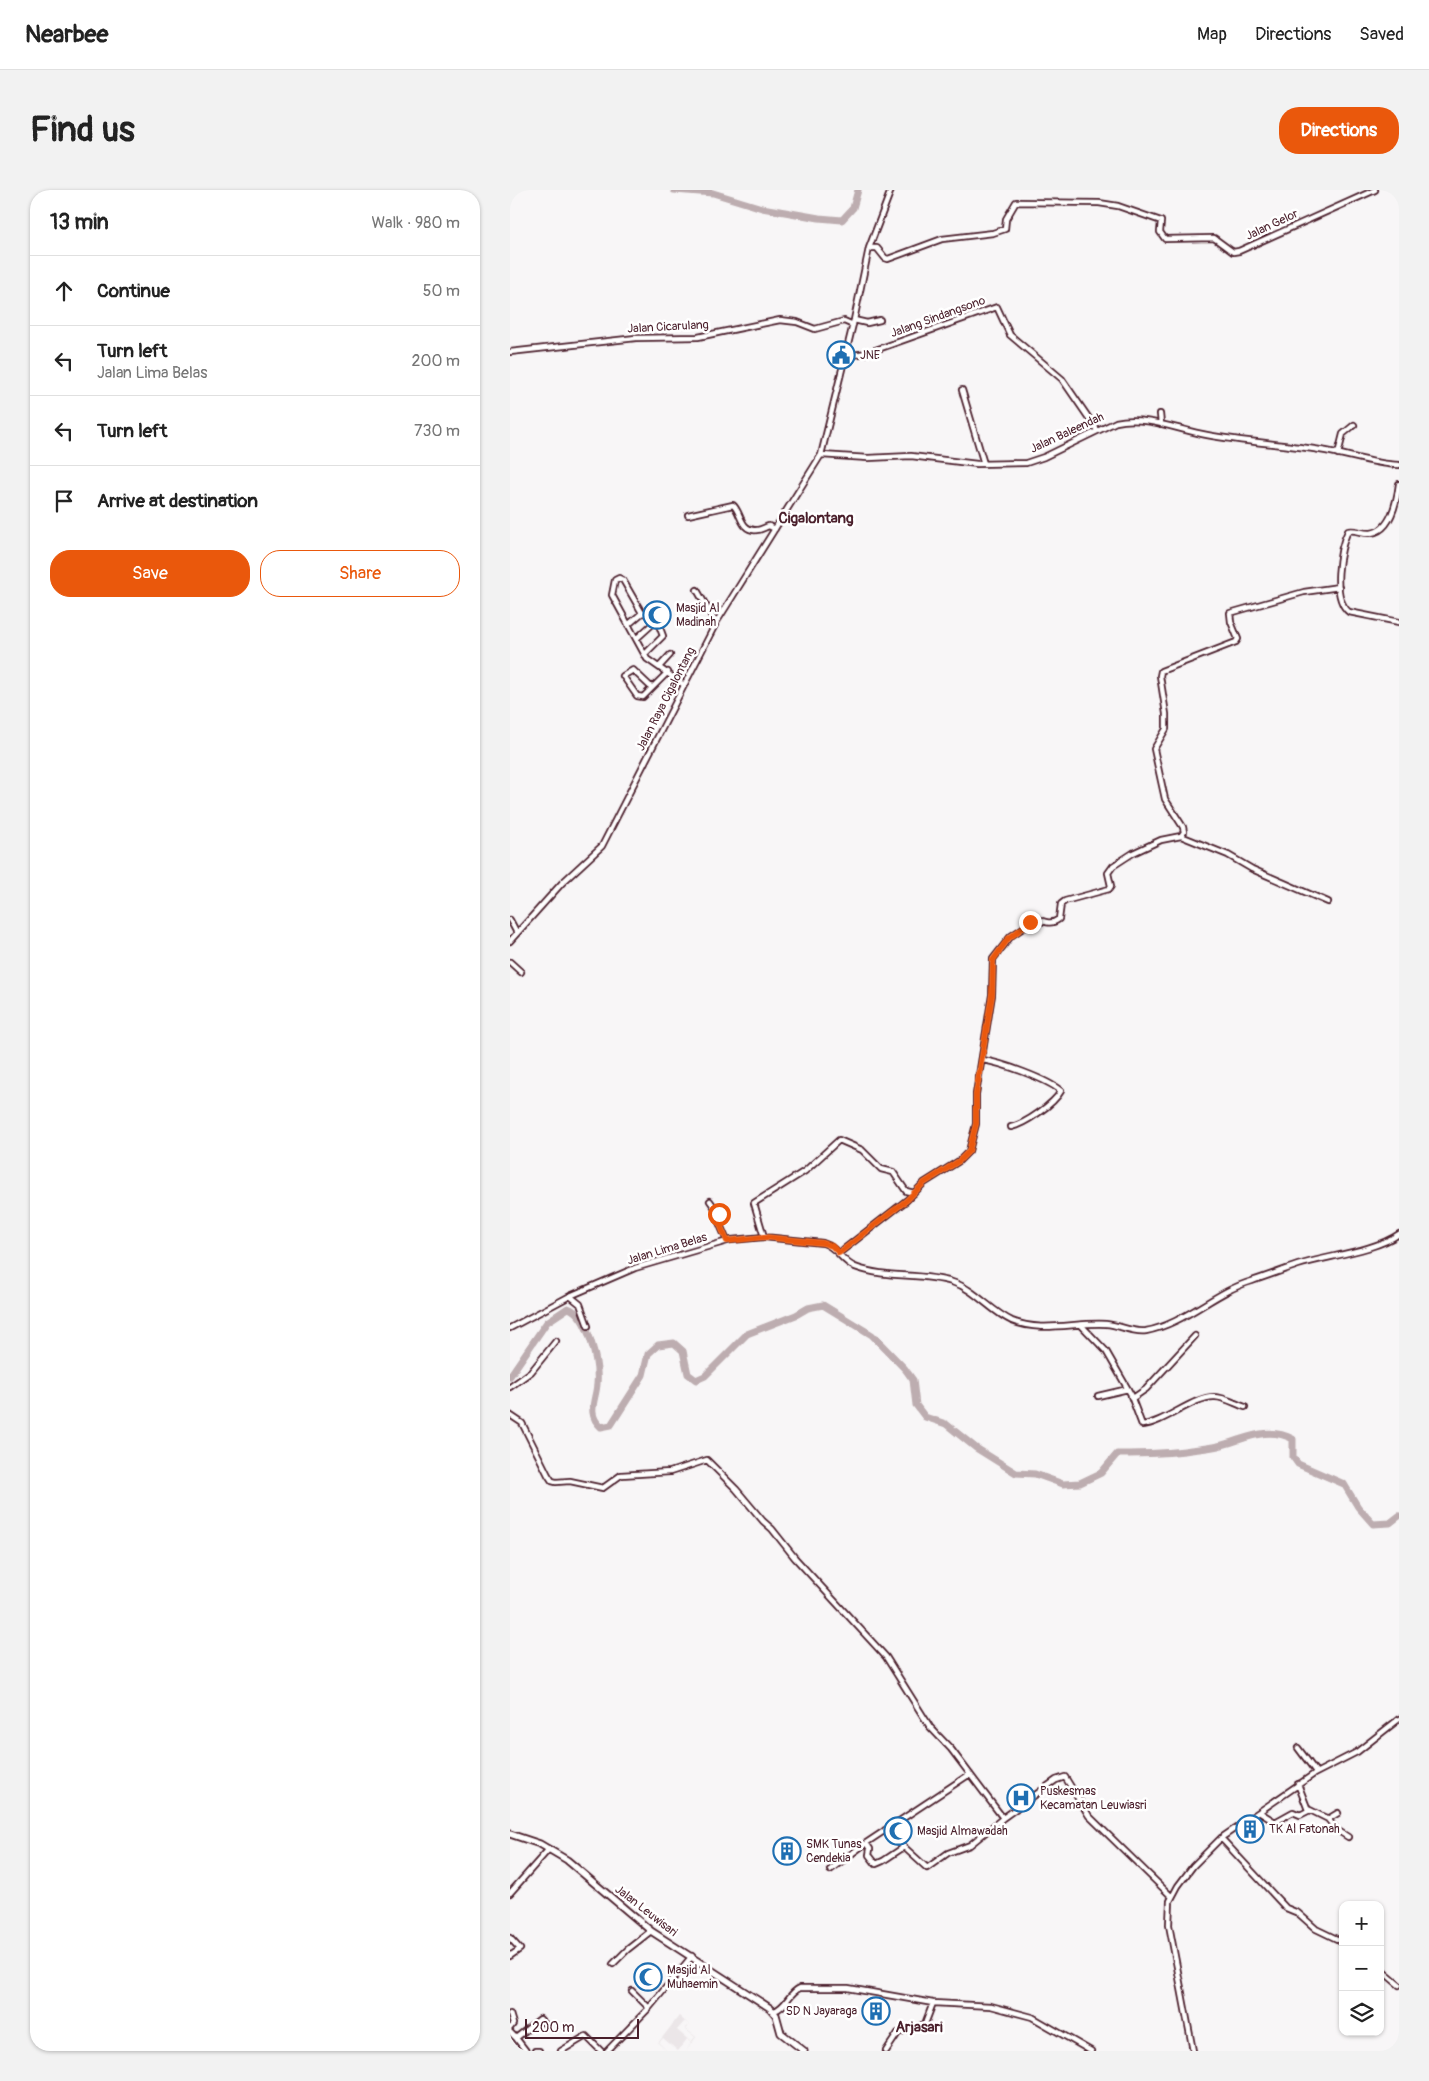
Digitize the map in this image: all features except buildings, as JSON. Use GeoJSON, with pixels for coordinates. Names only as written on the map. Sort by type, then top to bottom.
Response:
{"type":"FeatureCollection","features":[{"type":"Feature","properties":{"kind":"main road","name":"Jalan Leuwisari"},"geometry":{"type":"LineString","coordinates":[[510,1834],[549,1849],[587,1875],[651,1931],[739,1986],[774,2011]]}},
{"type":"Feature","properties":{"kind":"main road"},"geometry":{"type":"LineString","coordinates":[[774,2011],[781,2033],[804,2051]]}},
{"type":"Feature","properties":{"kind":"street","name":"Jalan Raya Cigalontang"},"geometry":{"type":"LineString","coordinates":[[510,941],[562,883],[602,846],[716,622],[820,455],[854,322],[869,248],[891,190]]}},
{"type":"Feature","properties":{"kind":"street","name":"Jalan Gelor"},"geometry":{"type":"LineString","coordinates":[[869,248],[877,248],[888,259],[949,237],[1003,230],[1016,202],[1075,202],[1118,206],[1161,221],[1160,232],[1165,239],[1206,237],[1218,239],[1233,252],[1376,190]]}},
{"type":"Feature","properties":{"kind":"street","name":"Jalang Sindangsono"},"geometry":{"type":"LineString","coordinates":[[845,356],[867,353],[997,306],[1010,336],[1062,379],[1097,430]]}},
{"type":"Feature","properties":{"kind":"street","name":"Jalan Cicarulang"},"geometry":{"type":"LineString","coordinates":[[510,352],[636,338],[698,337],[780,320],[797,322],[815,329],[844,321],[867,323],[880,320]]}},
{"type":"Feature","properties":{"kind":"street"},"geometry":{"type":"LineString","coordinates":[[962,390],[984,464]]}},
{"type":"Feature","properties":{"kind":"street"},"geometry":{"type":"LineString","coordinates":[[1160,414],[1161,424]]}},
{"type":"Feature","properties":{"kind":"street","name":"Jalan Baleendah"},"geometry":{"type":"LineString","coordinates":[[820,455],[887,458],[910,456],[1006,465],[1035,460],[1097,430],[1125,420],[1161,424],[1207,435],[1321,450],[1377,464],[1399,465]]}},
{"type":"Feature","properties":{"kind":"street"},"geometry":{"type":"LineString","coordinates":[[1338,454],[1343,434],[1354,425]]}},
{"type":"Feature","properties":{"kind":"street"},"geometry":{"type":"LineString","coordinates":[[1399,484],[1397,500],[1382,529],[1373,533],[1348,531],[1342,543],[1339,587],[1343,604],[1349,612],[1399,622]]}},
{"type":"Feature","properties":{"kind":"street"},"geometry":{"type":"LineString","coordinates":[[688,515],[734,505],[745,526],[757,530],[769,526],[775,529]]}},
{"type":"Feature","properties":{"kind":"street"},"geometry":{"type":"LineString","coordinates":[[642,613],[623,580],[615,580],[612,595],[650,662],[668,672],[684,685]]}},
{"type":"Feature","properties":{"kind":"street"},"geometry":{"type":"LineString","coordinates":[[1181,836],[1184,832],[1183,827],[1165,799],[1154,748],[1166,729],[1160,676],[1164,669],[1217,651],[1238,641],[1231,622],[1230,613],[1304,592],[1339,587]]}},
{"type":"Feature","properties":{"kind":"street"},"geometry":{"type":"LineString","coordinates":[[697,590],[716,622]]}},
{"type":"Feature","properties":{"kind":"street"},"geometry":{"type":"LineString","coordinates":[[628,625],[642,613],[650,614],[657,620],[663,636],[645,654]]}},
{"type":"Feature","properties":{"kind":"street"},"geometry":{"type":"LineString","coordinates":[[636,639],[657,620]]}},
{"type":"Feature","properties":{"kind":"street"},"geometry":{"type":"LineString","coordinates":[[659,667],[670,655]]}},
{"type":"Feature","properties":{"kind":"street"},"geometry":{"type":"LineString","coordinates":[[652,688],[633,670],[623,676],[639,698],[643,697],[652,688],[668,672]]}},
{"type":"Feature","properties":{"kind":"street"},"geometry":{"type":"LineString","coordinates":[[839,1253],[859,1240],[926,1181],[962,1158],[969,1151],[976,1124],[976,1094],[992,995],[993,960],[1000,948],[1032,920],[1037,919],[1049,923],[1056,921],[1060,917],[1061,904],[1065,901],[1109,889],[1111,886],[1108,873],[1113,866],[1126,857],[1160,840],[1181,836],[1228,855],[1252,869],[1328,902]]}},
{"type":"Feature","properties":{"kind":"street"},"geometry":{"type":"LineString","coordinates":[[510,920],[517,933]]}},
{"type":"Feature","properties":{"kind":"street"},"geometry":{"type":"LineString","coordinates":[[510,962],[521,972]]}},
{"type":"Feature","properties":{"kind":"street"},"geometry":{"type":"LineString","coordinates":[[983,1060],[1002,1063],[1053,1084],[1062,1091],[1034,1115],[1011,1128]]}},
{"type":"Feature","properties":{"kind":"street"},"geometry":{"type":"LineString","coordinates":[[764,1237],[754,1203],[805,1171],[839,1140],[862,1150],[881,1169],[898,1176],[906,1191],[914,1193]]}},
{"type":"Feature","properties":{"kind":"street"},"geometry":{"type":"LineString","coordinates":[[710,1201],[720,1215],[718,1220],[727,1241]]}},
{"type":"Feature","properties":{"kind":"street","name":"Jalan Lima Belas"},"geometry":{"type":"LineString","coordinates":[[510,1328],[570,1296],[635,1268],[727,1241],[764,1237],[823,1243],[832,1246],[854,1267],[878,1274],[931,1277],[954,1282],[976,1294],[1011,1320],[1034,1326],[1106,1324],[1135,1332],[1147,1331],[1165,1326],[1223,1292],[1243,1283],[1297,1265],[1383,1242],[1399,1234]]}},
{"type":"Feature","properties":{"kind":"street"},"geometry":{"type":"LineString","coordinates":[[570,1296],[580,1304],[588,1326]]}},
{"type":"Feature","properties":{"kind":"street"},"geometry":{"type":"LineString","coordinates":[[1082,1326],[1106,1351],[1128,1389],[1142,1425],[1214,1397],[1245,1407]]}},
{"type":"Feature","properties":{"kind":"street"},"geometry":{"type":"LineString","coordinates":[[1131,1396],[1135,1397],[1141,1394],[1195,1336]]}},
{"type":"Feature","properties":{"kind":"street"},"geometry":{"type":"LineString","coordinates":[[510,1388],[536,1367],[556,1341]]}},
{"type":"Feature","properties":{"kind":"street"},"geometry":{"type":"LineString","coordinates":[[1098,1396],[1128,1389]]}},
{"type":"Feature","properties":{"kind":"street"},"geometry":{"type":"LineString","coordinates":[[510,1416],[522,1423],[548,1474],[556,1482],[570,1481],[603,1488],[621,1475],[670,1472],[707,1460],[736,1489],[763,1522],[772,1528],[795,1558],[886,1657],[930,1727],[951,1749],[1004,1818]]}},
{"type":"Feature","properties":{"kind":"street"},"geometry":{"type":"LineString","coordinates":[[1193,2051],[1183,1990],[1170,1934],[1169,1912],[1172,1897],[1187,1873],[1221,1838],[1316,1772],[1354,1754],[1399,1719]]}},
{"type":"Feature","properties":{"kind":"street"},"geometry":{"type":"LineString","coordinates":[[1298,1748],[1316,1772]]}},
{"type":"Feature","properties":{"kind":"street"},"geometry":{"type":"LineString","coordinates":[[830,1870],[866,1843],[970,1774]]}},
{"type":"Feature","properties":{"kind":"street"},"geometry":{"type":"LineString","coordinates":[[885,1830],[928,1868],[948,1853],[970,1845],[1056,1780],[1065,1777],[1089,1816],[1172,1897]]}},
{"type":"Feature","properties":{"kind":"street"},"geometry":{"type":"LineString","coordinates":[[1298,1784],[1308,1810],[1327,1818],[1337,1830],[1348,1837]]}},
{"type":"Feature","properties":{"kind":"street"},"geometry":{"type":"LineString","coordinates":[[1259,1812],[1275,1822],[1291,1813],[1301,1815],[1308,1810]]}},
{"type":"Feature","properties":{"kind":"street"},"geometry":{"type":"LineString","coordinates":[[1327,1818],[1338,1813]]}},
{"type":"Feature","properties":{"kind":"street"},"geometry":{"type":"LineString","coordinates":[[1221,1838],[1286,1908],[1298,1913],[1316,1929],[1339,1940]]}},
{"type":"Feature","properties":{"kind":"street"},"geometry":{"type":"LineString","coordinates":[[866,1843],[870,1849],[869,1855],[876,1864],[884,1862],[904,1847]]}},
{"type":"Feature","properties":{"kind":"street"},"geometry":{"type":"LineString","coordinates":[[510,1893],[549,1849]]}},
{"type":"Feature","properties":{"kind":"street"},"geometry":{"type":"LineString","coordinates":[[613,1964],[651,1931]]}},
{"type":"Feature","properties":{"kind":"street"},"geometry":{"type":"LineString","coordinates":[[510,1938],[520,1948],[510,1956]]}},
{"type":"Feature","properties":{"kind":"street"},"geometry":{"type":"LineString","coordinates":[[607,2051],[649,2008],[692,1956]]}},
{"type":"Feature","properties":{"kind":"street"},"geometry":{"type":"LineString","coordinates":[[1384,1972],[1399,1985]]}},
{"type":"Feature","properties":{"kind":"street"},"geometry":{"type":"LineString","coordinates":[[774,2011],[782,2008],[794,1991],[800,1988],[848,1988],[933,2003],[976,2004],[1032,2017],[1091,2051]]}},
{"type":"Feature","properties":{"kind":"street"},"geometry":{"type":"LineString","coordinates":[[632,1991],[649,2008]]}},
{"type":"Feature","properties":{"kind":"street"},"geometry":{"type":"LineString","coordinates":[[886,2051],[898,2033],[924,2024],[933,2003]]}},
{"type":"Feature","properties":{"kind":"street"},"geometry":{"type":"LineString","coordinates":[[510,2014],[513,2024],[510,2030],[526,2051]]}},
{"type":"Feature","properties":{"kind":"street"},"geometry":{"type":"LineString","coordinates":[[516,2038],[540,2019],[546,2024]]}},
{"type":"Feature","properties":{"kind":"street"},"geometry":{"type":"LineString","coordinates":[[561,2051],[586,2036],[602,2051]]}},
{"type":"Feature","properties":{"kind":"shaded area"},"geometry":{"type":"Polygon","coordinates":[[[679,2016],[685,2021],[677,2030],[691,2042],[695,2037],[685,2029],[689,2025],[686,2029],[696,2037],[686,2051],[691,2043],[687,2039],[678,2051],[663,2038],[659,2043],[667,2051],[658,2043],[679,2016]]]}},
{"type":"Feature","properties":{"kind":"waterway"},"geometry":{"type":"LineString","coordinates":[[674,190],[713,193],[762,208],[842,220],[853,208],[858,190]]}},
{"type":"Feature","properties":{"kind":"waterway"},"geometry":{"type":"LineString","coordinates":[[510,1376],[547,1322],[568,1308],[581,1319],[591,1340],[594,1352],[597,1375],[593,1407],[594,1417],[601,1427],[611,1425],[643,1375],[648,1354],[658,1345],[674,1343],[683,1351],[688,1374],[696,1380],[705,1376],[747,1334],[796,1315],[808,1308],[823,1305],[872,1335],[905,1369],[913,1380],[916,1405],[925,1417],[946,1424],[976,1448],[1016,1473],[1035,1474],[1063,1484],[1080,1483],[1101,1473],[1117,1454],[1163,1453],[1201,1449],[1264,1433],[1274,1433],[1293,1439],[1293,1457],[1298,1464],[1344,1484],[1358,1507],[1373,1524],[1390,1523],[1399,1516]]}},
{"type":"Feature","properties":{"kind":"place","name":"JNE"},"geometry":{"type":"Point","coordinates":[841,355]}},
{"type":"Feature","properties":{"kind":"place","name":"Masjid Al Madinah"},"geometry":{"type":"Point","coordinates":[657,615]}},
{"type":"Feature","properties":{"kind":"place","name":"Puskesmas Kecamatan Leuwiasri"},"geometry":{"type":"Point","coordinates":[1021,1798]}},
{"type":"Feature","properties":{"kind":"place","name":"TK Al Fatonah"},"geometry":{"type":"Point","coordinates":[1250,1829]}},
{"type":"Feature","properties":{"kind":"place","name":"Masjid Almawadah"},"geometry":{"type":"Point","coordinates":[898,1831]}},
{"type":"Feature","properties":{"kind":"place","name":"SMK Tunas Cendekia"},"geometry":{"type":"Point","coordinates":[787,1851]}},
{"type":"Feature","properties":{"kind":"place","name":"Masjid Al Muhaemin"},"geometry":{"type":"Point","coordinates":[648,1977]}},
{"type":"Feature","properties":{"kind":"place","name":"SD N Jayaraga"},"geometry":{"type":"Point","coordinates":[876,2011]}},
{"type":"Feature","properties":{"kind":"district","name":"Cigalontang"},"geometry":{"type":"Point","coordinates":[816,518]}},
{"type":"Feature","properties":{"kind":"district","name":"Arjasari"},"geometry":{"type":"Point","coordinates":[919,2027]}},
{"type":"Feature","properties":{"kind":"route"},"geometry":{"type":"LineString","coordinates":[[719,1214],[718,1220],[727,1241],[764,1237],[823,1243],[832,1246],[839,1253],[859,1240],[869,1229],[907,1200],[926,1181],[944,1172],[962,1158],[969,1151],[974,1137],[976,1094],[992,995],[991,970],[993,960],[995,954],[1008,939],[1030,922]]}}]}
